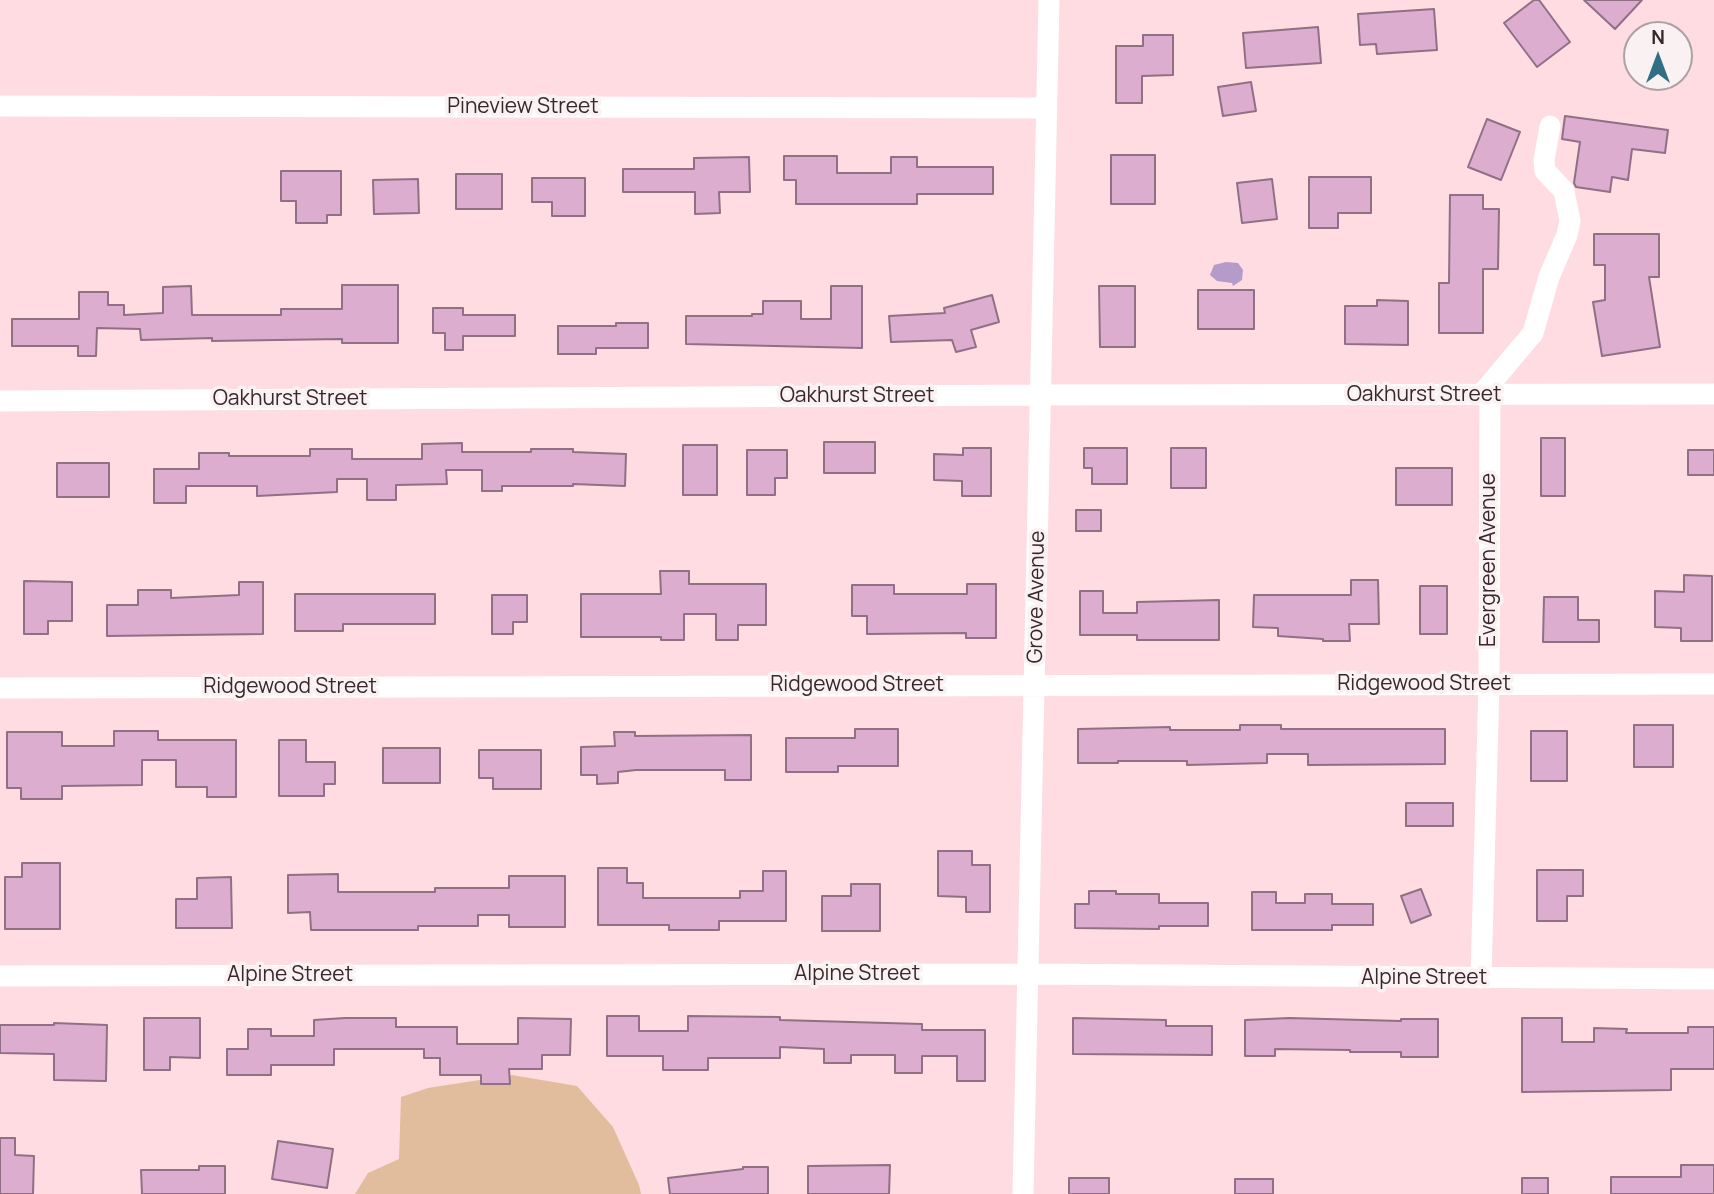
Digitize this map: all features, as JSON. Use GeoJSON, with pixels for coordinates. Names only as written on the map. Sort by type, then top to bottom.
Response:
{"type":"FeatureCollection","features":[{"type":"Feature","properties":{"kind":"street","name":"Grove Avenue"},"geometry":{"type":"LineString","coordinates":[[1023,1194],[1049,0]]}},
{"type":"Feature","properties":{"kind":"street","name":"Pineview Street"},"geometry":{"type":"LineString","coordinates":[[0,106],[1046,108]]}},
{"type":"Feature","properties":{"kind":"street"},"geometry":{"type":"LineString","coordinates":[[1486,395],[1533,333],[1549,277],[1567,235],[1570,221],[1564,191],[1545,171],[1544,160],[1550,126]]}},
{"type":"Feature","properties":{"kind":"street","name":"Oakhurst Street"},"geometry":{"type":"LineString","coordinates":[[0,401],[1714,394]]}},
{"type":"Feature","properties":{"kind":"street","name":"Evergreen Avenue"},"geometry":{"type":"LineString","coordinates":[[1482,978],[1489,684],[1486,395]]}},
{"type":"Feature","properties":{"kind":"street","name":"Ridgewood Street"},"geometry":{"type":"LineString","coordinates":[[0,688],[1714,684]]}},
{"type":"Feature","properties":{"kind":"street","name":"Alpine Street"},"geometry":{"type":"LineString","coordinates":[[0,976],[1027,974],[1714,979]]}},
{"type":"Feature","properties":{"kind":"shaded area"},"geometry":{"type":"Polygon","coordinates":[[[1238,263],[1243,270],[1242,280],[1233,286],[1232,283],[1217,281],[1210,275],[1214,265],[1238,263]]]}},
{"type":"Feature","properties":{"kind":"shaded area"},"geometry":{"type":"Polygon","coordinates":[[[512,1075],[577,1086],[613,1127],[641,1194],[355,1194],[368,1173],[399,1159],[401,1097],[428,1088],[512,1075]]]}},
{"type":"Feature","properties":{"kind":"building"},"geometry":{"type":"Polygon","coordinates":[[[1534,0],[1539,0],[1570,42],[1537,67],[1504,23],[1534,0]]]}},
{"type":"Feature","properties":{"kind":"building"},"geometry":{"type":"Polygon","coordinates":[[[1584,0],[1642,0],[1615,29],[1584,0]]]}},
{"type":"Feature","properties":{"kind":"building"},"geometry":{"type":"Polygon","coordinates":[[[1434,9],[1437,50],[1377,54],[1376,44],[1360,45],[1358,14],[1434,9]]]}},
{"type":"Feature","properties":{"kind":"building"},"geometry":{"type":"Polygon","coordinates":[[[1318,27],[1321,63],[1246,68],[1243,33],[1318,27]]]}},
{"type":"Feature","properties":{"kind":"building"},"geometry":{"type":"Polygon","coordinates":[[[1143,35],[1173,35],[1173,75],[1142,76],[1142,103],[1116,103],[1116,46],[1143,46],[1143,35]]]}},
{"type":"Feature","properties":{"kind":"building"},"geometry":{"type":"Polygon","coordinates":[[[1251,82],[1256,111],[1223,116],[1218,87],[1251,82]]]}},
{"type":"Feature","properties":{"kind":"building"},"geometry":{"type":"Polygon","coordinates":[[[1565,116],[1668,130],[1665,153],[1632,149],[1628,180],[1612,177],[1610,192],[1576,187],[1574,183],[1580,142],[1562,139],[1565,116]]]}},
{"type":"Feature","properties":{"kind":"building"},"geometry":{"type":"Polygon","coordinates":[[[1487,119],[1520,132],[1501,180],[1468,167],[1487,119]]]}},
{"type":"Feature","properties":{"kind":"building"},"geometry":{"type":"Polygon","coordinates":[[[1111,155],[1155,155],[1155,204],[1111,204],[1111,155]]]}},
{"type":"Feature","properties":{"kind":"building"},"geometry":{"type":"Polygon","coordinates":[[[784,156],[837,156],[837,173],[891,173],[891,157],[917,157],[917,167],[993,167],[993,194],[917,194],[917,204],[796,204],[796,180],[784,180],[784,156]]]}},
{"type":"Feature","properties":{"kind":"building"},"geometry":{"type":"Polygon","coordinates":[[[749,157],[750,192],[719,192],[720,213],[695,214],[695,192],[623,192],[623,169],[694,169],[694,158],[749,157]]]}},
{"type":"Feature","properties":{"kind":"building"},"geometry":{"type":"Polygon","coordinates":[[[281,171],[341,171],[341,215],[327,215],[327,223],[296,223],[296,201],[281,201],[281,171]]]}},
{"type":"Feature","properties":{"kind":"building"},"geometry":{"type":"Polygon","coordinates":[[[456,174],[502,174],[502,209],[456,209],[456,174]]]}},
{"type":"Feature","properties":{"kind":"building"},"geometry":{"type":"Polygon","coordinates":[[[1309,177],[1371,177],[1371,213],[1338,213],[1338,228],[1309,228],[1309,177]]]}},
{"type":"Feature","properties":{"kind":"building"},"geometry":{"type":"Polygon","coordinates":[[[532,178],[585,178],[585,216],[552,216],[552,202],[532,202],[532,178]]]}},
{"type":"Feature","properties":{"kind":"building"},"geometry":{"type":"Polygon","coordinates":[[[418,179],[419,213],[374,214],[373,180],[418,179]]]}},
{"type":"Feature","properties":{"kind":"building"},"geometry":{"type":"Polygon","coordinates":[[[1272,179],[1277,219],[1242,223],[1237,183],[1272,179]]]}},
{"type":"Feature","properties":{"kind":"building"},"geometry":{"type":"Polygon","coordinates":[[[1450,195],[1483,195],[1483,209],[1499,209],[1498,269],[1483,269],[1483,333],[1439,333],[1439,283],[1449,283],[1450,195]]]}},
{"type":"Feature","properties":{"kind":"building"},"geometry":{"type":"Polygon","coordinates":[[[1594,234],[1659,234],[1659,277],[1649,277],[1660,347],[1602,356],[1593,302],[1605,300],[1605,265],[1594,265],[1594,234]]]}},
{"type":"Feature","properties":{"kind":"building"},"geometry":{"type":"Polygon","coordinates":[[[342,285],[398,285],[398,343],[342,343],[342,339],[141,340],[140,329],[97,328],[96,356],[78,356],[78,346],[12,346],[12,319],[79,319],[79,292],[108,292],[108,305],[124,305],[124,315],[163,313],[163,287],[191,286],[192,315],[281,315],[281,309],[342,309],[342,285]]]}},
{"type":"Feature","properties":{"kind":"building"},"geometry":{"type":"Polygon","coordinates":[[[831,286],[862,286],[862,348],[686,344],[686,316],[763,314],[763,301],[801,301],[801,319],[831,319],[831,286]]]}},
{"type":"Feature","properties":{"kind":"building"},"geometry":{"type":"Polygon","coordinates":[[[1099,286],[1135,286],[1135,347],[1100,347],[1099,286]]]}},
{"type":"Feature","properties":{"kind":"building"},"geometry":{"type":"Polygon","coordinates":[[[1198,290],[1254,290],[1254,329],[1198,329],[1198,290]]]}},
{"type":"Feature","properties":{"kind":"building"},"geometry":{"type":"Polygon","coordinates":[[[992,295],[999,322],[971,330],[976,347],[956,352],[952,340],[891,342],[889,316],[945,313],[944,308],[992,295]]]}},
{"type":"Feature","properties":{"kind":"building"},"geometry":{"type":"Polygon","coordinates":[[[1377,300],[1408,301],[1408,345],[1345,344],[1345,306],[1377,306],[1377,300]]]}},
{"type":"Feature","properties":{"kind":"building"},"geometry":{"type":"Polygon","coordinates":[[[433,308],[463,308],[463,315],[515,315],[515,336],[463,336],[463,350],[445,350],[445,333],[433,333],[433,308]]]}},
{"type":"Feature","properties":{"kind":"building"},"geometry":{"type":"Polygon","coordinates":[[[616,323],[648,323],[648,348],[596,348],[596,354],[558,354],[558,326],[616,326],[616,323]]]}},
{"type":"Feature","properties":{"kind":"building"},"geometry":{"type":"Polygon","coordinates":[[[1541,438],[1565,438],[1565,496],[1541,496],[1541,438]]]}},
{"type":"Feature","properties":{"kind":"building"},"geometry":{"type":"Polygon","coordinates":[[[824,442],[875,442],[875,473],[824,473],[824,442]]]}},
{"type":"Feature","properties":{"kind":"building"},"geometry":{"type":"Polygon","coordinates":[[[462,443],[462,452],[573,449],[573,452],[626,454],[625,486],[502,486],[502,491],[482,491],[482,470],[446,470],[447,484],[396,485],[396,500],[367,500],[367,479],[337,479],[337,492],[257,496],[257,486],[186,486],[186,503],[154,503],[154,469],[199,469],[199,453],[229,453],[229,456],[310,456],[310,449],[352,449],[352,459],[422,459],[422,444],[462,443]]]}},
{"type":"Feature","properties":{"kind":"building"},"geometry":{"type":"Polygon","coordinates":[[[683,445],[717,445],[717,495],[683,495],[683,445]]]}},
{"type":"Feature","properties":{"kind":"building"},"geometry":{"type":"Polygon","coordinates":[[[963,448],[991,448],[991,496],[962,496],[962,481],[934,480],[934,454],[963,455],[963,448]]]}},
{"type":"Feature","properties":{"kind":"building"},"geometry":{"type":"Polygon","coordinates":[[[1084,448],[1127,448],[1127,484],[1092,484],[1092,468],[1084,468],[1084,448]]]}},
{"type":"Feature","properties":{"kind":"building"},"geometry":{"type":"Polygon","coordinates":[[[1171,448],[1206,448],[1206,488],[1171,488],[1171,448]]]}},
{"type":"Feature","properties":{"kind":"building"},"geometry":{"type":"Polygon","coordinates":[[[747,450],[787,450],[787,478],[775,478],[775,495],[747,495],[747,450]]]}},
{"type":"Feature","properties":{"kind":"building"},"geometry":{"type":"Polygon","coordinates":[[[1688,450],[1714,450],[1714,475],[1688,475],[1688,450]]]}},
{"type":"Feature","properties":{"kind":"building"},"geometry":{"type":"Polygon","coordinates":[[[57,463],[109,463],[109,497],[57,497],[57,463]]]}},
{"type":"Feature","properties":{"kind":"building"},"geometry":{"type":"Polygon","coordinates":[[[1396,468],[1452,468],[1452,505],[1396,505],[1396,468]]]}},
{"type":"Feature","properties":{"kind":"building"},"geometry":{"type":"Polygon","coordinates":[[[1076,510],[1101,510],[1101,531],[1076,531],[1076,510]]]}},
{"type":"Feature","properties":{"kind":"building"},"geometry":{"type":"Polygon","coordinates":[[[660,571],[689,571],[689,584],[766,584],[766,625],[738,625],[738,640],[716,640],[716,614],[684,614],[684,640],[661,640],[661,637],[581,637],[581,594],[661,594],[660,571]]]}},
{"type":"Feature","properties":{"kind":"building"},"geometry":{"type":"Polygon","coordinates":[[[1684,575],[1712,576],[1712,641],[1681,641],[1681,628],[1655,627],[1655,591],[1684,592],[1684,575]]]}},
{"type":"Feature","properties":{"kind":"building"},"geometry":{"type":"Polygon","coordinates":[[[1351,580],[1378,580],[1379,624],[1349,624],[1350,641],[1278,636],[1278,628],[1253,627],[1254,595],[1351,595],[1351,580]]]}},
{"type":"Feature","properties":{"kind":"building"},"geometry":{"type":"Polygon","coordinates":[[[24,581],[72,582],[72,621],[48,621],[48,634],[24,634],[24,581]]]}},
{"type":"Feature","properties":{"kind":"building"},"geometry":{"type":"Polygon","coordinates":[[[239,582],[263,582],[263,634],[107,636],[107,605],[138,605],[138,590],[171,590],[171,598],[239,595],[239,582]]]}},
{"type":"Feature","properties":{"kind":"building"},"geometry":{"type":"Polygon","coordinates":[[[967,584],[996,584],[996,638],[966,638],[966,633],[867,634],[867,616],[852,616],[852,585],[894,585],[894,594],[967,594],[967,584]]]}},
{"type":"Feature","properties":{"kind":"building"},"geometry":{"type":"Polygon","coordinates":[[[1420,586],[1447,586],[1447,634],[1420,634],[1420,586]]]}},
{"type":"Feature","properties":{"kind":"building"},"geometry":{"type":"Polygon","coordinates":[[[1080,591],[1103,591],[1103,613],[1137,613],[1137,602],[1219,600],[1219,640],[1137,640],[1137,635],[1080,635],[1080,591]]]}},
{"type":"Feature","properties":{"kind":"building"},"geometry":{"type":"Polygon","coordinates":[[[295,594],[435,594],[435,624],[343,624],[343,631],[295,631],[295,594]]]}},
{"type":"Feature","properties":{"kind":"building"},"geometry":{"type":"Polygon","coordinates":[[[492,595],[527,595],[527,622],[513,622],[513,634],[492,634],[492,595]]]}},
{"type":"Feature","properties":{"kind":"building"},"geometry":{"type":"Polygon","coordinates":[[[1544,597],[1578,597],[1578,620],[1599,620],[1599,642],[1543,642],[1544,597]]]}},
{"type":"Feature","properties":{"kind":"building"},"geometry":{"type":"Polygon","coordinates":[[[1240,725],[1281,725],[1281,729],[1445,729],[1445,764],[1308,765],[1308,754],[1267,754],[1267,763],[1078,763],[1078,729],[1170,727],[1170,730],[1240,730],[1240,725]]]}},
{"type":"Feature","properties":{"kind":"building"},"geometry":{"type":"Polygon","coordinates":[[[1634,725],[1673,725],[1673,767],[1634,767],[1634,725]]]}},
{"type":"Feature","properties":{"kind":"building"},"geometry":{"type":"Polygon","coordinates":[[[855,729],[898,729],[898,766],[838,766],[838,772],[786,772],[786,738],[855,738],[855,729]]]}},
{"type":"Feature","properties":{"kind":"building"},"geometry":{"type":"Polygon","coordinates":[[[114,731],[158,731],[158,740],[236,740],[236,797],[207,797],[207,787],[176,787],[176,760],[142,760],[142,785],[62,786],[62,799],[21,799],[21,788],[7,788],[7,732],[62,732],[62,746],[114,746],[114,731]]]}},
{"type":"Feature","properties":{"kind":"building"},"geometry":{"type":"Polygon","coordinates":[[[1531,731],[1567,731],[1567,781],[1531,781],[1531,731]]]}},
{"type":"Feature","properties":{"kind":"building"},"geometry":{"type":"Polygon","coordinates":[[[614,732],[635,732],[635,736],[751,735],[751,780],[725,780],[725,770],[636,770],[618,772],[618,783],[597,784],[597,775],[581,775],[581,747],[615,746],[614,732]]]}},
{"type":"Feature","properties":{"kind":"building"},"geometry":{"type":"Polygon","coordinates":[[[279,740],[306,740],[306,762],[335,762],[335,784],[324,784],[324,796],[279,796],[279,740]]]}},
{"type":"Feature","properties":{"kind":"building"},"geometry":{"type":"Polygon","coordinates":[[[383,748],[440,748],[440,783],[383,783],[383,748]]]}},
{"type":"Feature","properties":{"kind":"building"},"geometry":{"type":"Polygon","coordinates":[[[479,750],[541,750],[541,789],[493,789],[493,778],[479,778],[479,750]]]}},
{"type":"Feature","properties":{"kind":"building"},"geometry":{"type":"Polygon","coordinates":[[[1406,803],[1453,803],[1453,826],[1406,826],[1406,803]]]}},
{"type":"Feature","properties":{"kind":"building"},"geometry":{"type":"Polygon","coordinates":[[[938,851],[972,851],[972,865],[990,865],[990,912],[966,912],[966,897],[938,896],[938,851]]]}},
{"type":"Feature","properties":{"kind":"building"},"geometry":{"type":"Polygon","coordinates":[[[22,863],[60,863],[60,929],[5,929],[5,877],[22,877],[22,863]]]}},
{"type":"Feature","properties":{"kind":"building"},"geometry":{"type":"Polygon","coordinates":[[[598,868],[627,868],[627,883],[643,883],[643,898],[740,898],[740,891],[763,891],[763,871],[786,871],[786,921],[719,921],[719,930],[669,930],[669,925],[598,925],[598,868]]]}},
{"type":"Feature","properties":{"kind":"building"},"geometry":{"type":"Polygon","coordinates":[[[1537,870],[1583,870],[1583,896],[1567,896],[1567,921],[1537,921],[1537,870]]]}},
{"type":"Feature","properties":{"kind":"building"},"geometry":{"type":"Polygon","coordinates":[[[338,874],[338,892],[435,892],[435,888],[509,888],[509,876],[565,876],[565,927],[509,927],[509,915],[478,915],[478,926],[418,926],[418,930],[311,930],[310,912],[288,913],[288,875],[338,874]]]}},
{"type":"Feature","properties":{"kind":"building"},"geometry":{"type":"Polygon","coordinates":[[[231,877],[232,928],[176,928],[176,899],[197,899],[197,878],[231,877]]]}},
{"type":"Feature","properties":{"kind":"building"},"geometry":{"type":"Polygon","coordinates":[[[851,884],[880,884],[880,931],[822,931],[822,896],[851,896],[851,884]]]}},
{"type":"Feature","properties":{"kind":"building"},"geometry":{"type":"Polygon","coordinates":[[[1421,889],[1431,915],[1411,923],[1401,896],[1421,889]]]}},
{"type":"Feature","properties":{"kind":"building"},"geometry":{"type":"Polygon","coordinates":[[[1089,891],[1159,894],[1159,903],[1208,903],[1208,926],[1159,926],[1159,929],[1075,928],[1075,904],[1089,904],[1089,891]]]}},
{"type":"Feature","properties":{"kind":"building"},"geometry":{"type":"Polygon","coordinates":[[[1252,892],[1276,892],[1276,903],[1305,903],[1305,894],[1332,894],[1332,904],[1373,904],[1373,925],[1332,925],[1332,930],[1252,930],[1252,892]]]}},
{"type":"Feature","properties":{"kind":"building"},"geometry":{"type":"Polygon","coordinates":[[[607,1016],[639,1016],[639,1031],[688,1031],[688,1016],[780,1017],[780,1020],[922,1024],[922,1030],[985,1030],[985,1081],[957,1081],[957,1056],[922,1056],[922,1073],[895,1073],[895,1055],[851,1055],[851,1063],[824,1063],[824,1049],[780,1047],[780,1058],[708,1058],[708,1070],[663,1070],[663,1056],[607,1056],[607,1016]]]}},
{"type":"Feature","properties":{"kind":"building"},"geometry":{"type":"Polygon","coordinates":[[[144,1018],[200,1018],[200,1058],[170,1057],[170,1070],[144,1070],[144,1018]]]}},
{"type":"Feature","properties":{"kind":"building"},"geometry":{"type":"Polygon","coordinates":[[[396,1018],[396,1027],[457,1027],[457,1044],[518,1044],[518,1018],[571,1019],[570,1055],[542,1055],[542,1069],[509,1069],[510,1084],[481,1084],[481,1075],[440,1075],[440,1058],[424,1058],[424,1049],[334,1049],[334,1065],[271,1065],[271,1075],[227,1075],[227,1049],[248,1049],[248,1029],[271,1029],[271,1036],[314,1036],[314,1020],[396,1018]]]}},
{"type":"Feature","properties":{"kind":"building"},"geometry":{"type":"Polygon","coordinates":[[[1073,1018],[1166,1020],[1166,1026],[1212,1026],[1212,1055],[1073,1054],[1073,1018]]]}},
{"type":"Feature","properties":{"kind":"building"},"geometry":{"type":"Polygon","coordinates":[[[1289,1018],[1401,1021],[1438,1019],[1438,1057],[1401,1057],[1401,1052],[1275,1049],[1275,1056],[1245,1056],[1245,1020],[1289,1018]]]}},
{"type":"Feature","properties":{"kind":"building"},"geometry":{"type":"Polygon","coordinates":[[[1522,1018],[1562,1018],[1562,1042],[1594,1042],[1594,1028],[1627,1029],[1626,1033],[1688,1033],[1688,1027],[1714,1027],[1714,1069],[1671,1069],[1671,1090],[1522,1092],[1522,1018]]]}},
{"type":"Feature","properties":{"kind":"building"},"geometry":{"type":"Polygon","coordinates":[[[0,1025],[107,1025],[106,1081],[54,1080],[54,1054],[0,1053],[0,1025]]]}},
{"type":"Feature","properties":{"kind":"building"},"geometry":{"type":"Polygon","coordinates":[[[0,1138],[15,1138],[15,1155],[34,1156],[33,1194],[0,1194],[0,1138]]]}},
{"type":"Feature","properties":{"kind":"building"},"geometry":{"type":"Polygon","coordinates":[[[278,1141],[333,1149],[327,1188],[272,1179],[278,1141]]]}},
{"type":"Feature","properties":{"kind":"building"},"geometry":{"type":"Polygon","coordinates":[[[890,1165],[889,1194],[808,1194],[808,1166],[890,1165]]]}},
{"type":"Feature","properties":{"kind":"building"},"geometry":{"type":"Polygon","coordinates":[[[1681,1165],[1714,1165],[1714,1194],[1611,1194],[1611,1177],[1681,1177],[1681,1165]]]}},
{"type":"Feature","properties":{"kind":"building"},"geometry":{"type":"Polygon","coordinates":[[[199,1166],[225,1166],[225,1194],[142,1194],[141,1170],[199,1170],[199,1166]]]}},
{"type":"Feature","properties":{"kind":"building"},"geometry":{"type":"Polygon","coordinates":[[[743,1167],[768,1167],[768,1194],[670,1194],[668,1178],[743,1167]]]}},
{"type":"Feature","properties":{"kind":"building"},"geometry":{"type":"Polygon","coordinates":[[[1069,1178],[1109,1178],[1109,1194],[1069,1194],[1069,1178]]]}},
{"type":"Feature","properties":{"kind":"building"},"geometry":{"type":"Polygon","coordinates":[[[1522,1178],[1548,1178],[1548,1194],[1522,1194],[1522,1178]]]}},
{"type":"Feature","properties":{"kind":"building"},"geometry":{"type":"Polygon","coordinates":[[[1235,1179],[1273,1179],[1273,1194],[1235,1194],[1235,1179]]]}}]}
